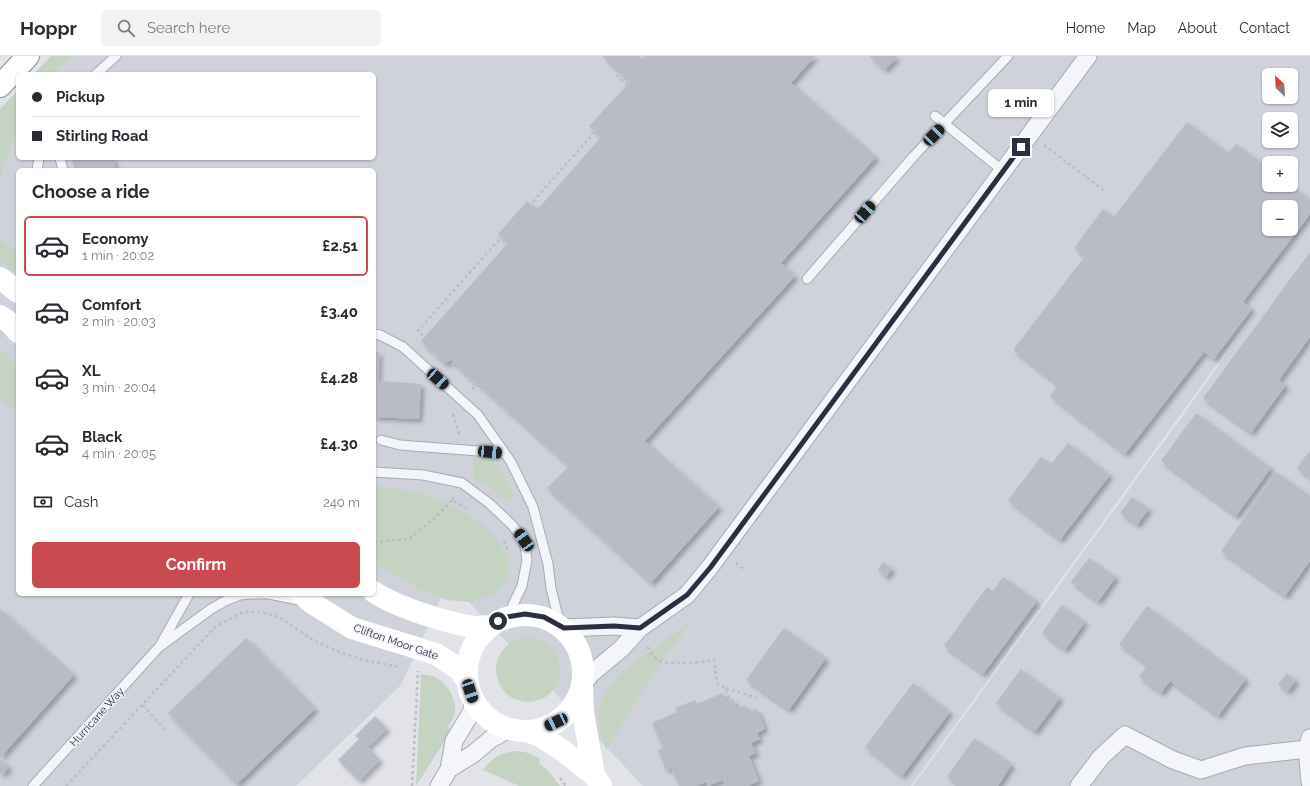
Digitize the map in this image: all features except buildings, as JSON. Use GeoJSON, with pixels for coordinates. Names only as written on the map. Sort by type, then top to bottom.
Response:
{"type":"FeatureCollection","features":[{"type":"Feature","properties":{"kind":"main road"},"geometry":{"type":"LineString","coordinates":[[0,86],[25,61],[28,56]]}},
{"type":"Feature","properties":{"kind":"main road"},"geometry":{"type":"LineString","coordinates":[[0,278],[16,290]]}},
{"type":"Feature","properties":{"kind":"main road"},"geometry":{"type":"LineString","coordinates":[[0,316],[10,323],[16,330]]}},
{"type":"Feature","properties":{"kind":"main road"},"geometry":{"type":"LineString","coordinates":[[376,593],[406,608],[475,627],[525,614],[544,617],[562,627],[572,637],[582,659],[584,672],[582,686],[583,713],[597,781]]}},
{"type":"Feature","properties":{"kind":"main road","name":"Clifton Moor Gate"},"geometry":{"type":"LineString","coordinates":[[307,598],[352,628],[436,654],[460,670],[467,680]]}},
{"type":"Feature","properties":{"kind":"main road"},"geometry":{"type":"LineString","coordinates":[[498,621],[475,641],[468,660],[467,680],[474,701],[483,714],[495,723],[540,736],[562,750],[597,781]]}},
{"type":"Feature","properties":{"kind":"main road"},"geometry":{"type":"LineString","coordinates":[[518,730],[542,729],[556,722],[567,713],[576,701],[582,686]]}},
{"type":"Feature","properties":{"kind":"street"},"geometry":{"type":"LineString","coordinates":[[582,686],[591,674],[621,649],[640,628],[687,595],[710,568],[1088,56]]}},
{"type":"Feature","properties":{"kind":"street"},"geometry":{"type":"LineString","coordinates":[[562,627],[614,626],[640,628]]}},
{"type":"Feature","properties":{"kind":"street"},"geometry":{"type":"LineString","coordinates":[[450,769],[454,741],[471,713],[474,701]]}},
{"type":"Feature","properties":{"kind":"street"},"geometry":{"type":"LineString","coordinates":[[439,786],[450,769],[473,754],[491,739],[518,730]]}},
{"type":"Feature","properties":{"kind":"street"},"geometry":{"type":"LineString","coordinates":[[1079,786],[1101,757],[1125,735],[1173,760],[1201,770],[1245,756],[1308,744],[1310,782]]}},
{"type":"Feature","properties":{"kind":"lane"},"geometry":{"type":"LineString","coordinates":[[98,72],[116,56]]}},
{"type":"Feature","properties":{"kind":"lane"},"geometry":{"type":"LineString","coordinates":[[807,279],[913,157],[1008,56]]}},
{"type":"Feature","properties":{"kind":"lane"},"geometry":{"type":"LineString","coordinates":[[935,116],[1003,171]]}},
{"type":"Feature","properties":{"kind":"lane"},"geometry":{"type":"LineString","coordinates":[[376,334],[403,347],[478,415],[510,462],[533,507],[548,564],[551,588],[562,627]]}},
{"type":"Feature","properties":{"kind":"lane"},"geometry":{"type":"LineString","coordinates":[[381,440],[400,446],[504,453]]}},
{"type":"Feature","properties":{"kind":"lane"},"geometry":{"type":"LineString","coordinates":[[376,472],[423,475],[462,484],[490,504],[512,524],[524,540],[526,560],[522,586],[498,621]]}},
{"type":"Feature","properties":{"kind":"lane","name":"Hurricane Way"},"geometry":{"type":"LineString","coordinates":[[159,647],[188,596]]}},
{"type":"Feature","properties":{"kind":"lane"},"geometry":{"type":"LineString","coordinates":[[211,609],[220,596]]}},
{"type":"Feature","properties":{"kind":"lane","name":"Hurricane Way"},"geometry":{"type":"LineString","coordinates":[[33,786],[159,647],[211,609],[238,596]]}},
{"type":"Feature","properties":{"kind":"lane","name":"Hurricane Way"},"geometry":{"type":"LineString","coordinates":[[288,596],[307,598]]}},
{"type":"Feature","properties":{"kind":"path"},"geometry":{"type":"LineString","coordinates":[[463,450],[452,410],[476,386],[418,331],[632,90],[616,76],[635,56]]}},
{"type":"Feature","properties":{"kind":"path"},"geometry":{"type":"LineString","coordinates":[[1030,134],[1106,192]]}},
{"type":"Feature","properties":{"kind":"path"},"geometry":{"type":"LineString","coordinates":[[376,542],[409,538],[435,518],[452,500],[462,484]]}},
{"type":"Feature","properties":{"kind":"path"},"geometry":{"type":"LineString","coordinates":[[452,500],[470,510]]}},
{"type":"Feature","properties":{"kind":"path"},"geometry":{"type":"LineString","coordinates":[[503,540],[510,554]]}},
{"type":"Feature","properties":{"kind":"path"},"geometry":{"type":"LineString","coordinates":[[66,786],[216,626],[243,612]]}},
{"type":"Feature","properties":{"kind":"path"},"geometry":{"type":"LineString","coordinates":[[640,628],[650,652],[661,662],[697,663],[714,660],[716,683],[725,688],[757,698]]}},
{"type":"Feature","properties":{"kind":"path"},"geometry":{"type":"LineString","coordinates":[[412,786],[418,670]]}},
{"type":"Feature","properties":{"kind":"path"},"geometry":{"type":"LineString","coordinates":[[725,688],[730,701]]}},
{"type":"Feature","properties":{"kind":"path"},"geometry":{"type":"LineString","coordinates":[[143,705],[164,729]]}},
{"type":"Feature","properties":{"kind":"shaded area"},"geometry":{"type":"Polygon","coordinates":[[[69,56],[1310,56],[1310,786],[913,786],[1183,415],[1292,261],[911,786],[643,786],[449,581],[401,685],[296,786],[0,786],[0,178],[16,136],[16,160],[376,160],[376,72],[53,72],[69,56]]]}},
{"type":"Feature","properties":{"kind":"green space"},"geometry":{"type":"Polygon","coordinates":[[[51,56],[72,56],[54,72],[36,72],[51,56]]]}},
{"type":"Feature","properties":{"kind":"green space"},"geometry":{"type":"Polygon","coordinates":[[[16,92],[16,136],[0,178],[0,109],[16,92]]]}},
{"type":"Feature","properties":{"kind":"green space"},"geometry":{"type":"Polygon","coordinates":[[[0,240],[16,250],[16,274],[0,261],[0,240]]]}},
{"type":"Feature","properties":{"kind":"green space"},"geometry":{"type":"Polygon","coordinates":[[[0,348],[16,364],[16,412],[0,398],[0,348]]]}},
{"type":"Feature","properties":{"kind":"green space"},"geometry":{"type":"Polygon","coordinates":[[[492,458],[516,496],[508,502],[491,488],[474,480],[473,459],[492,458]]]}},
{"type":"Feature","properties":{"kind":"green space"},"geometry":{"type":"Polygon","coordinates":[[[376,486],[421,492],[465,512],[487,529],[499,541],[508,557],[509,575],[502,587],[493,595],[469,602],[448,600],[425,592],[376,565],[376,486]]]}},
{"type":"Feature","properties":{"kind":"green space"},"geometry":{"type":"Polygon","coordinates":[[[693,620],[661,662],[606,750],[600,731],[598,709],[605,693],[619,674],[693,620]]]}},
{"type":"Feature","properties":{"kind":"green space"},"geometry":{"type":"Polygon","coordinates":[[[522,638],[534,638],[551,647],[558,658],[560,670],[558,682],[551,693],[534,702],[522,702],[510,697],[501,688],[496,676],[496,664],[501,652],[510,643],[522,638]]]}},
{"type":"Feature","properties":{"kind":"green space"},"geometry":{"type":"Polygon","coordinates":[[[421,674],[433,677],[443,682],[453,697],[455,710],[454,717],[448,727],[451,731],[416,786],[421,674]]]}},
{"type":"Feature","properties":{"kind":"green space"},"geometry":{"type":"Polygon","coordinates":[[[513,751],[521,751],[534,755],[540,759],[539,763],[549,772],[560,786],[519,786],[483,770],[489,762],[496,757],[513,751]]]}},
{"type":"Feature","properties":{"kind":"route"},"geometry":{"type":"LineString","coordinates":[[498,621],[507,617],[525,614],[544,617],[564,628],[614,626],[640,628],[687,595],[710,568],[1021,147]]}}]}
